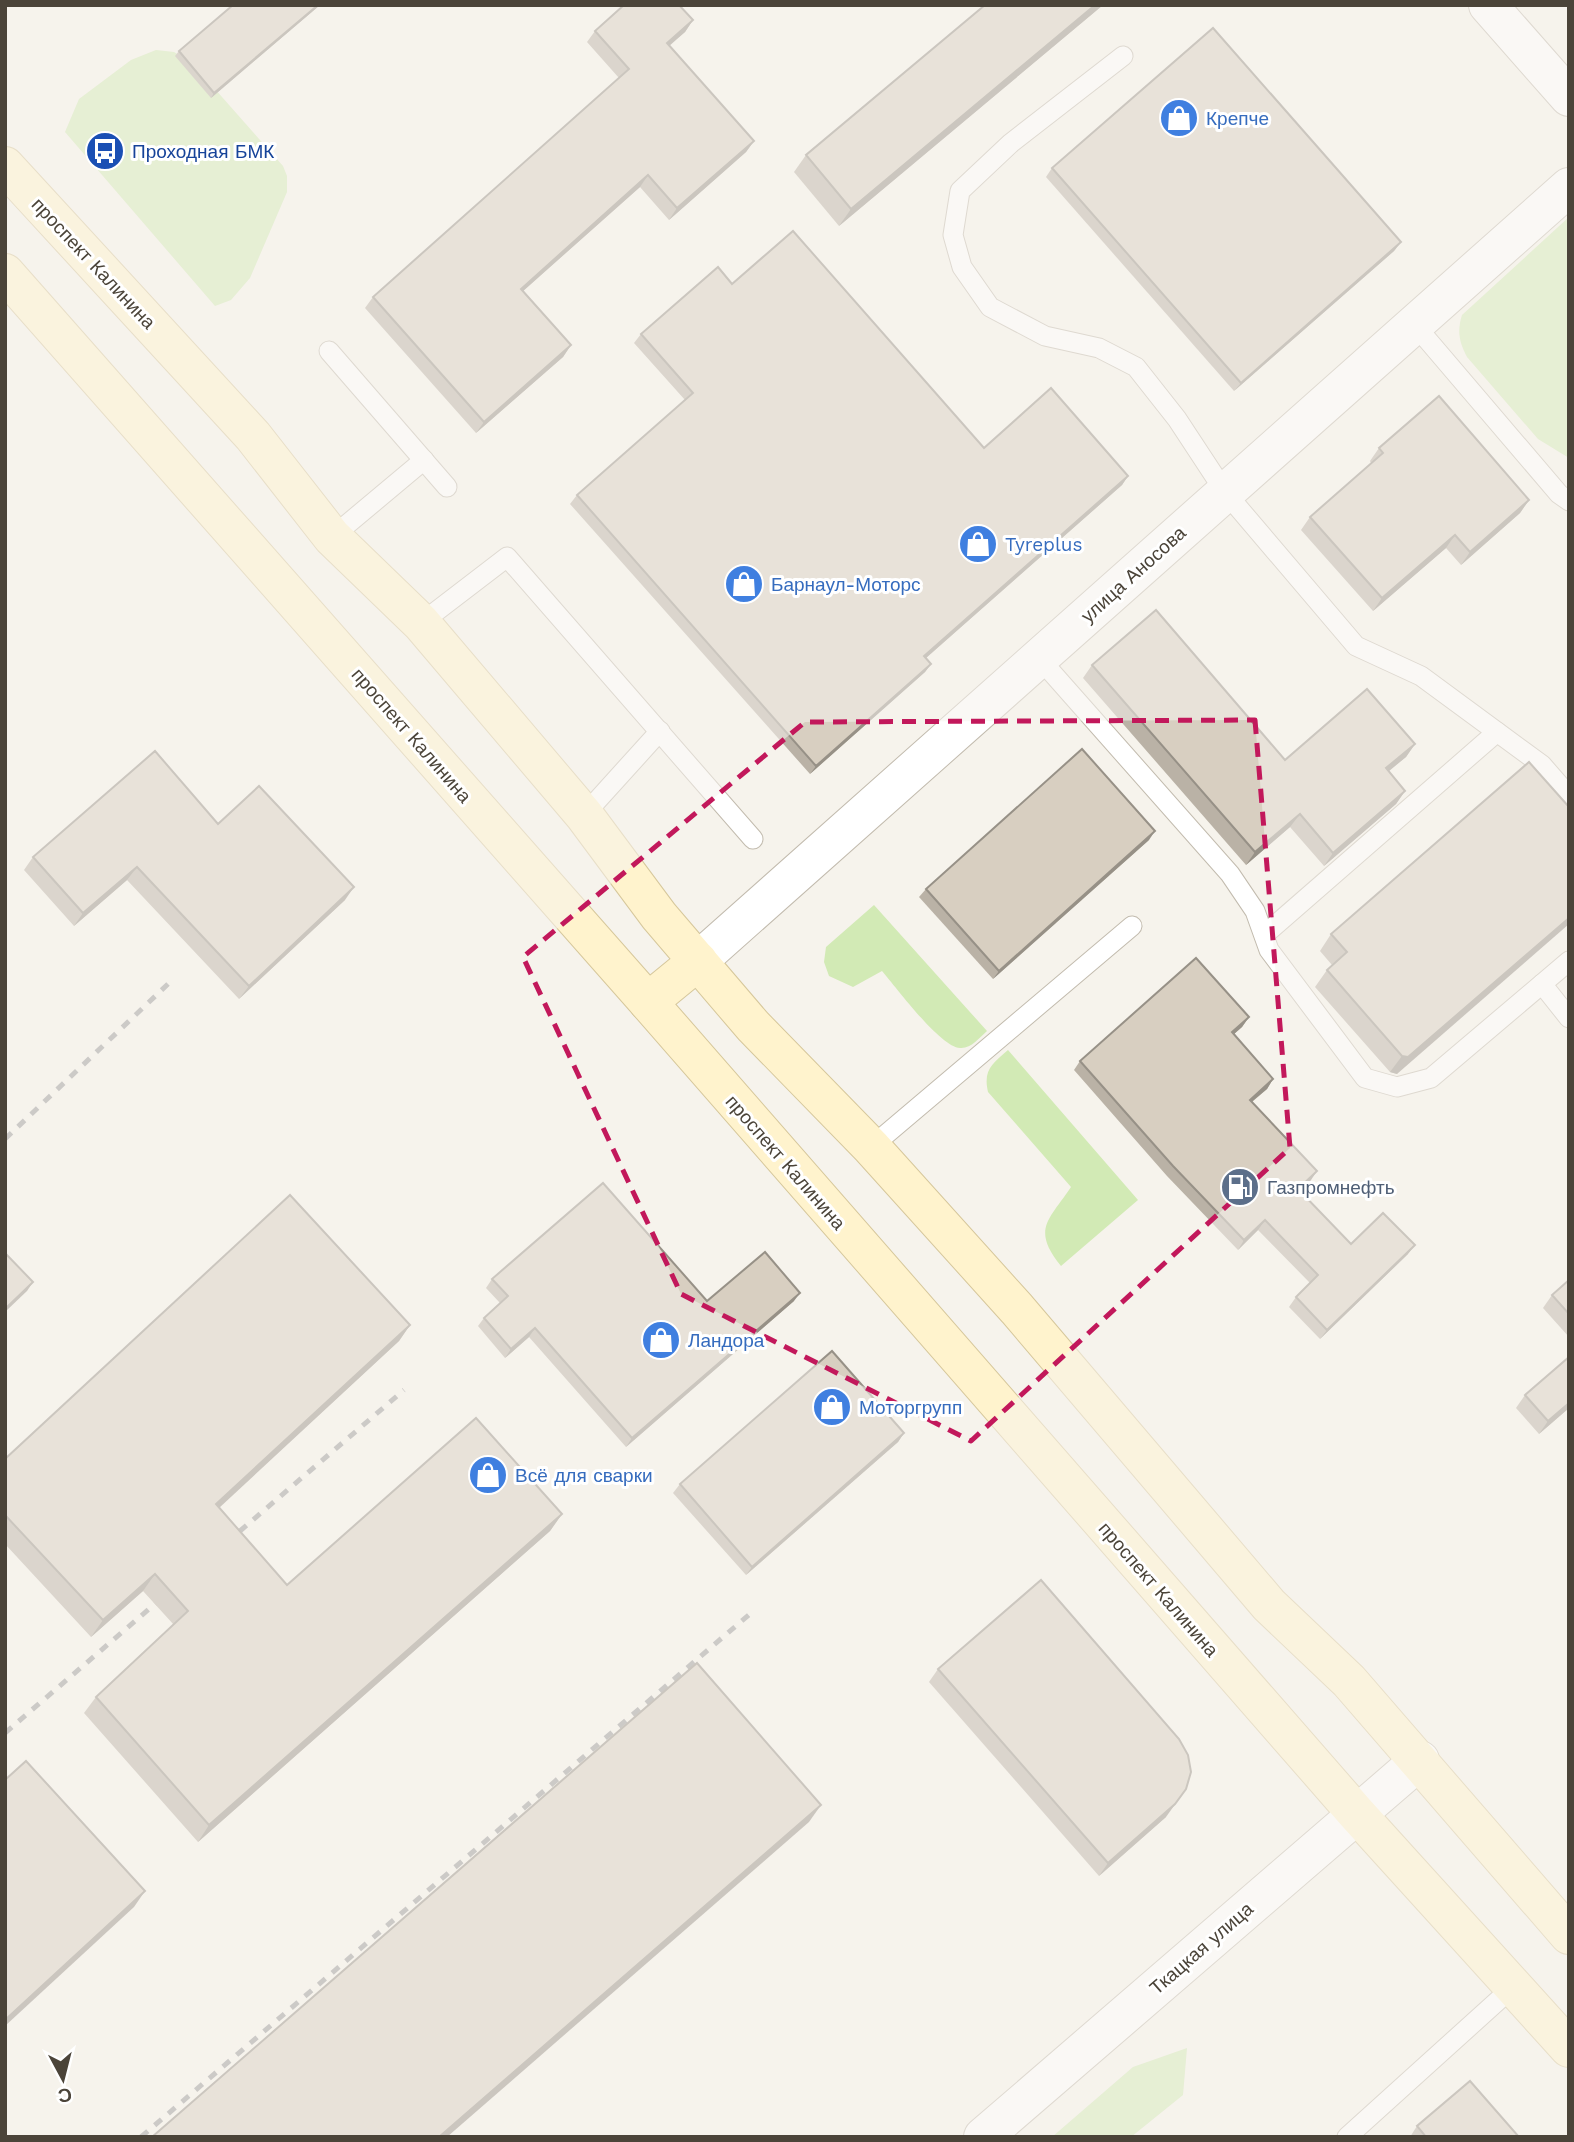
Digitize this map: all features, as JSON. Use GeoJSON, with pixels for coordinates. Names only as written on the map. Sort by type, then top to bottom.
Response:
{"type":"FeatureCollection","features":[{"type":"Feature","properties":{"kind":"main road","name":"проспект Калинина"},"geometry":{"type":"LineString","coordinates":[[5,166],[253,436],[332,537],[421,623],[584,815],[659,916],[752,1026],[871,1147],[1017,1309],[1269,1605],[1349,1681],[1569,1935]]}},
{"type":"Feature","properties":{"kind":"main road","name":"проспект Калинина"},"geometry":{"type":"LineString","coordinates":[[5,273],[648,1002],[1356,1813],[1569,2048]]}},
{"type":"Feature","properties":{"kind":"main road"},"geometry":{"type":"LineString","coordinates":[[648,1002],[698,961]]}},
{"type":"Feature","properties":{"kind":"street"},"geometry":{"type":"LineString","coordinates":[[1488,5],[1569,97]]}},
{"type":"Feature","properties":{"kind":"street","name":"улица Аносова"},"geometry":{"type":"LineString","coordinates":[[698,961],[1569,187]]}},
{"type":"Feature","properties":{"kind":"street","name":"Ткацкая улица"},"geometry":{"type":"LineString","coordinates":[[983,2137],[1420,1760]]}},
{"type":"Feature","properties":{"kind":"lane"},"geometry":{"type":"LineString","coordinates":[[1123,56],[1011,143],[960,191],[953,235],[962,267],[990,307],[1045,335],[1099,348],[1136,367],[1177,419],[1225,492],[1356,646],[1421,676],[1542,765],[1569,796]]}},
{"type":"Feature","properties":{"kind":"lane"},"geometry":{"type":"LineString","coordinates":[[1414,324],[1559,494],[1569,501]]}},
{"type":"Feature","properties":{"kind":"lane"},"geometry":{"type":"LineString","coordinates":[[329,351],[447,487]]}},
{"type":"Feature","properties":{"kind":"lane"},"geometry":{"type":"LineString","coordinates":[[332,537],[424,460]]}},
{"type":"Feature","properties":{"kind":"lane"},"geometry":{"type":"LineString","coordinates":[[421,623],[507,557],[753,839]]}},
{"type":"Feature","properties":{"kind":"lane"},"geometry":{"type":"LineString","coordinates":[[1039,658],[1230,874],[1255,911],[1269,950],[1364,1078],[1397,1087],[1430,1078],[1569,961]]}},
{"type":"Feature","properties":{"kind":"lane"},"geometry":{"type":"LineString","coordinates":[[584,815],[660,730]]}},
{"type":"Feature","properties":{"kind":"lane"},"geometry":{"type":"LineString","coordinates":[[1264,936],[1497,732]]}},
{"type":"Feature","properties":{"kind":"lane"},"geometry":{"type":"LineString","coordinates":[[871,1147],[1132,926]]}},
{"type":"Feature","properties":{"kind":"lane"},"geometry":{"type":"LineString","coordinates":[[1542,984],[1569,1018]]}},
{"type":"Feature","properties":{"kind":"lane"},"geometry":{"type":"LineString","coordinates":[[1347,2137],[1513,1987]]}},
{"type":"Feature","properties":{"kind":"highlighted area"},"geometry":{"type":"Polygon","coordinates":[[[1255,720],[1290,1148],[971,1441],[681,1294],[523,957],[805,722],[1255,720]]]}},
{"type":"Feature","properties":{"kind":"green space"},"geometry":{"type":"Polygon","coordinates":[[[156,50],[174,52],[192,63],[283,166],[287,176],[287,192],[250,278],[231,300],[215,306],[65,132],[79,99],[131,60],[156,50]]]}},
{"type":"Feature","properties":{"kind":"green space"},"geometry":{"type":"Polygon","coordinates":[[[1569,217],[1569,458],[1538,439],[1467,357],[1459,331],[1462,315],[1569,217]]]}},
{"type":"Feature","properties":{"kind":"green space"},"geometry":{"type":"Polygon","coordinates":[[[874,905],[987,1031],[971,1045],[960,1048],[941,1038],[882,971],[853,987],[829,976],[824,962],[826,947],[874,905]]]}},
{"type":"Feature","properties":{"kind":"green space"},"geometry":{"type":"Polygon","coordinates":[[[1008,1050],[1138,1200],[1061,1266],[1047,1243],[1046,1225],[1071,1187],[988,1092],[987,1078],[990,1068],[1008,1050]]]}},
{"type":"Feature","properties":{"kind":"green space"},"geometry":{"type":"Polygon","coordinates":[[[1187,2048],[1183,2095],[1131,2137],[1052,2137],[1133,2067],[1187,2048]]]}},
{"type":"Feature","properties":{"kind":"building"},"geometry":{"type":"Polygon","coordinates":[[[233,5],[318,5],[214,93],[179,51],[233,5]]]}},
{"type":"Feature","properties":{"kind":"building"},"geometry":{"type":"Polygon","coordinates":[[[624,5],[679,5],[693,20],[667,43],[754,141],[677,208],[648,175],[521,289],[571,345],[484,422],[373,297],[629,69],[595,31],[624,5]]]}},
{"type":"Feature","properties":{"kind":"building"},"geometry":{"type":"Polygon","coordinates":[[[985,5],[1095,5],[851,209],[806,155],[985,5]]]}},
{"type":"Feature","properties":{"kind":"building"},"geometry":{"type":"Polygon","coordinates":[[[1213,28],[1401,242],[1241,383],[1052,168],[1213,28]]]}},
{"type":"Feature","properties":{"kind":"building"},"geometry":{"type":"Polygon","coordinates":[[[793,231],[984,448],[1051,388],[1128,476],[924,656],[931,664],[816,766],[577,495],[693,393],[641,334],[718,267],[732,284],[793,231]]]}},
{"type":"Feature","properties":{"kind":"building"},"geometry":{"type":"Polygon","coordinates":[[[1439,396],[1529,500],[1470,552],[1455,535],[1382,598],[1310,517],[1383,453],[1379,448],[1439,396]]]}},
{"type":"Feature","properties":{"kind":"building"},"geometry":{"type":"Polygon","coordinates":[[[1156,610],[1285,760],[1367,689],[1415,744],[1386,768],[1405,791],[1333,853],[1300,814],[1255,852],[1092,665],[1156,610]]]}},
{"type":"Feature","properties":{"kind":"building"},"geometry":{"type":"Polygon","coordinates":[[[1082,749],[1155,831],[999,971],[926,889],[1082,749]]]}},
{"type":"Feature","properties":{"kind":"building"},"geometry":{"type":"Polygon","coordinates":[[[155,751],[218,824],[259,786],[354,887],[249,986],[137,867],[83,913],[33,857],[155,751]]]}},
{"type":"Feature","properties":{"kind":"building"},"geometry":{"type":"Polygon","coordinates":[[[1529,762],[1569,807],[1569,918],[1408,1057],[1402,1056],[1327,970],[1347,952],[1331,934],[1529,762]]]}},
{"type":"Feature","properties":{"kind":"building"},"geometry":{"type":"Polygon","coordinates":[[[1196,958],[1249,1017],[1232,1032],[1273,1079],[1250,1100],[1317,1171],[1298,1189],[1351,1244],[1383,1213],[1415,1245],[1327,1330],[1296,1297],[1318,1275],[1265,1220],[1244,1240],[1173,1166],[1080,1061],[1196,958]]]}},
{"type":"Feature","properties":{"kind":"building"},"geometry":{"type":"Polygon","coordinates":[[[603,1183],[707,1301],[765,1252],[800,1293],[632,1438],[535,1328],[511,1349],[484,1318],[508,1296],[492,1279],[603,1183]]]}},
{"type":"Feature","properties":{"kind":"building"},"geometry":{"type":"Polygon","coordinates":[[[290,1195],[410,1325],[216,1504],[287,1585],[476,1418],[562,1514],[209,1825],[96,1697],[188,1611],[155,1574],[103,1620],[5,1515],[5,1459],[290,1195]]]}},
{"type":"Feature","properties":{"kind":"building"},"geometry":{"type":"Polygon","coordinates":[[[5,1253],[33,1282],[5,1309],[5,1253]]]}},
{"type":"Feature","properties":{"kind":"building"},"geometry":{"type":"Polygon","coordinates":[[[1569,1280],[1569,1314],[1552,1295],[1569,1280]]]}},
{"type":"Feature","properties":{"kind":"building"},"geometry":{"type":"Polygon","coordinates":[[[832,1351],[904,1433],[752,1567],[680,1484],[832,1351]]]}},
{"type":"Feature","properties":{"kind":"building"},"geometry":{"type":"Polygon","coordinates":[[[1569,1357],[1569,1403],[1548,1421],[1525,1395],[1569,1357]]]}},
{"type":"Feature","properties":{"kind":"building"},"geometry":{"type":"Polygon","coordinates":[[[1041,1580],[1179,1739],[1188,1755],[1191,1772],[1186,1789],[1175,1804],[1108,1863],[938,1669],[1041,1580]]]}},
{"type":"Feature","properties":{"kind":"building"},"geometry":{"type":"Polygon","coordinates":[[[697,1663],[821,1805],[439,2137],[152,2137],[697,1663]]]}},
{"type":"Feature","properties":{"kind":"building"},"geometry":{"type":"Polygon","coordinates":[[[26,1761],[145,1891],[5,2020],[5,1780],[26,1761]]]}},
{"type":"Feature","properties":{"kind":"building"},"geometry":{"type":"Polygon","coordinates":[[[1470,2081],[1519,2137],[1426,2137],[1417,2126],[1470,2081]]]}},
{"type":"Feature","properties":{"kind":"railway"},"geometry":{"type":"LineString","coordinates":[[5,1139],[168,984]]}},
{"type":"Feature","properties":{"kind":"railway"},"geometry":{"type":"LineString","coordinates":[[226,1543],[404,1390]]}},
{"type":"Feature","properties":{"kind":"railway"},"geometry":{"type":"LineString","coordinates":[[5,1733],[170,1591]]}},
{"type":"Feature","properties":{"kind":"railway"},"geometry":{"type":"LineString","coordinates":[[141,2137],[751,1613]]}},
{"type":"Feature","properties":{"kind":"place","name":"Крепче"},"geometry":{"type":"Point","coordinates":[1179,118]}},
{"type":"Feature","properties":{"kind":"place","name":"Проходная БМК"},"geometry":{"type":"Point","coordinates":[105,151]}},
{"type":"Feature","properties":{"kind":"place","name":"Tyreplus"},"geometry":{"type":"Point","coordinates":[978,544]}},
{"type":"Feature","properties":{"kind":"place","name":"Барнаул-Моторс"},"geometry":{"type":"Point","coordinates":[744,584]}},
{"type":"Feature","properties":{"kind":"place","name":"Газпромнефть"},"geometry":{"type":"Point","coordinates":[1240,1187]}},
{"type":"Feature","properties":{"kind":"place","name":"Ландора"},"geometry":{"type":"Point","coordinates":[661,1340]}},
{"type":"Feature","properties":{"kind":"place","name":"Моторгрупп"},"geometry":{"type":"Point","coordinates":[832,1407]}},
{"type":"Feature","properties":{"kind":"place","name":"Всё для сварки"},"geometry":{"type":"Point","coordinates":[488,1475]}}]}
